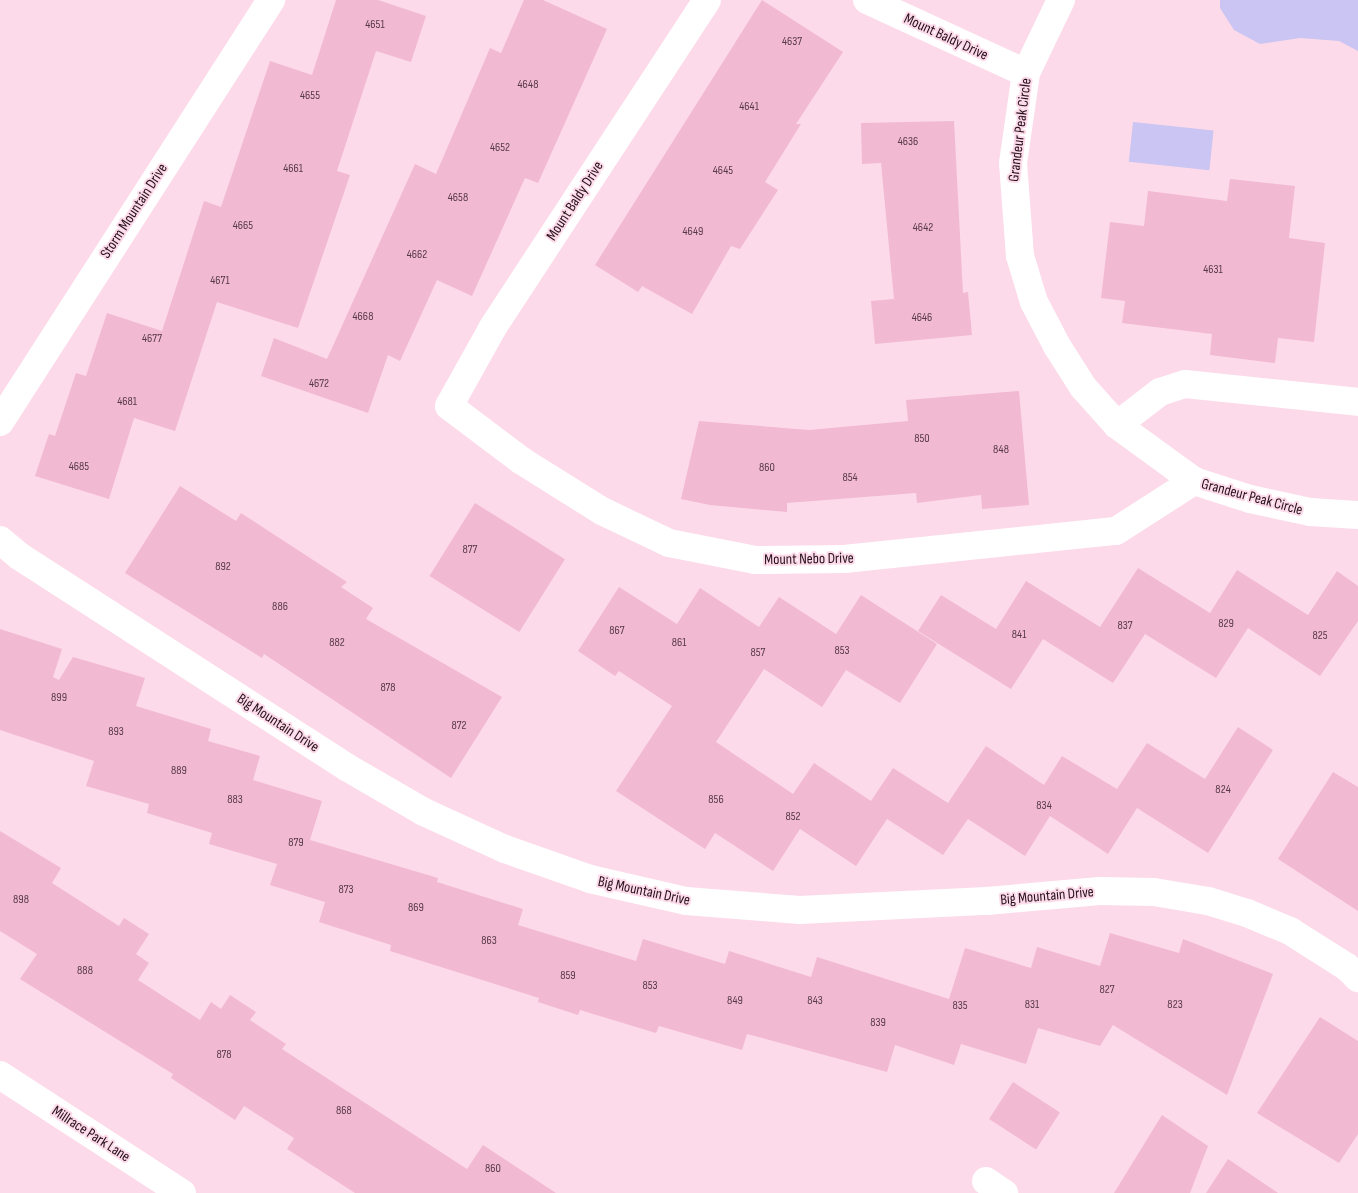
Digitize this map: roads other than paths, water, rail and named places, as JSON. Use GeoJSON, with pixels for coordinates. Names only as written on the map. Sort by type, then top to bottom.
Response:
{"type":"FeatureCollection","features":[{"type":"Feature","properties":{"kind":"street","name":"Storm Mountain Drive"},"geometry":{"type":"LineString","coordinates":[[0,422],[271,0]]}},
{"type":"Feature","properties":{"kind":"street","name":"Mount Baldy Drive"},"geometry":{"type":"LineString","coordinates":[[449,406],[492,329],[707,0]]}},
{"type":"Feature","properties":{"kind":"street","name":"Mount Baldy Drive"},"geometry":{"type":"LineString","coordinates":[[867,0],[1026,73]]}},
{"type":"Feature","properties":{"kind":"street","name":"Grandeur Peak Circle"},"geometry":{"type":"LineString","coordinates":[[1061,0],[1026,73],[1013,163],[1020,256],[1034,302],[1057,346],[1083,387],[1117,425],[1194,481],[1250,500],[1310,512],[1358,515]]}},
{"type":"Feature","properties":{"kind":"street"},"geometry":{"type":"LineString","coordinates":[[1117,425],[1160,392],[1185,384],[1358,402]]}},
{"type":"Feature","properties":{"kind":"street","name":"Mount Nebo Drive"},"geometry":{"type":"LineString","coordinates":[[449,406],[522,461],[602,511],[669,542],[754,560],[844,560],[1116,531],[1194,481]]}},
{"type":"Feature","properties":{"kind":"street","name":"Big Mountain Drive"},"geometry":{"type":"LineString","coordinates":[[0,540],[340,763],[416,808],[505,849],[590,879],[686,901],[800,910],[987,901],[1100,891],[1154,892],[1208,901],[1281,927],[1347,967],[1358,978]]}},
{"type":"Feature","properties":{"kind":"street","name":"Millrace Park Lane"},"geometry":{"type":"LineString","coordinates":[[0,1075],[182,1193]]}}]}
